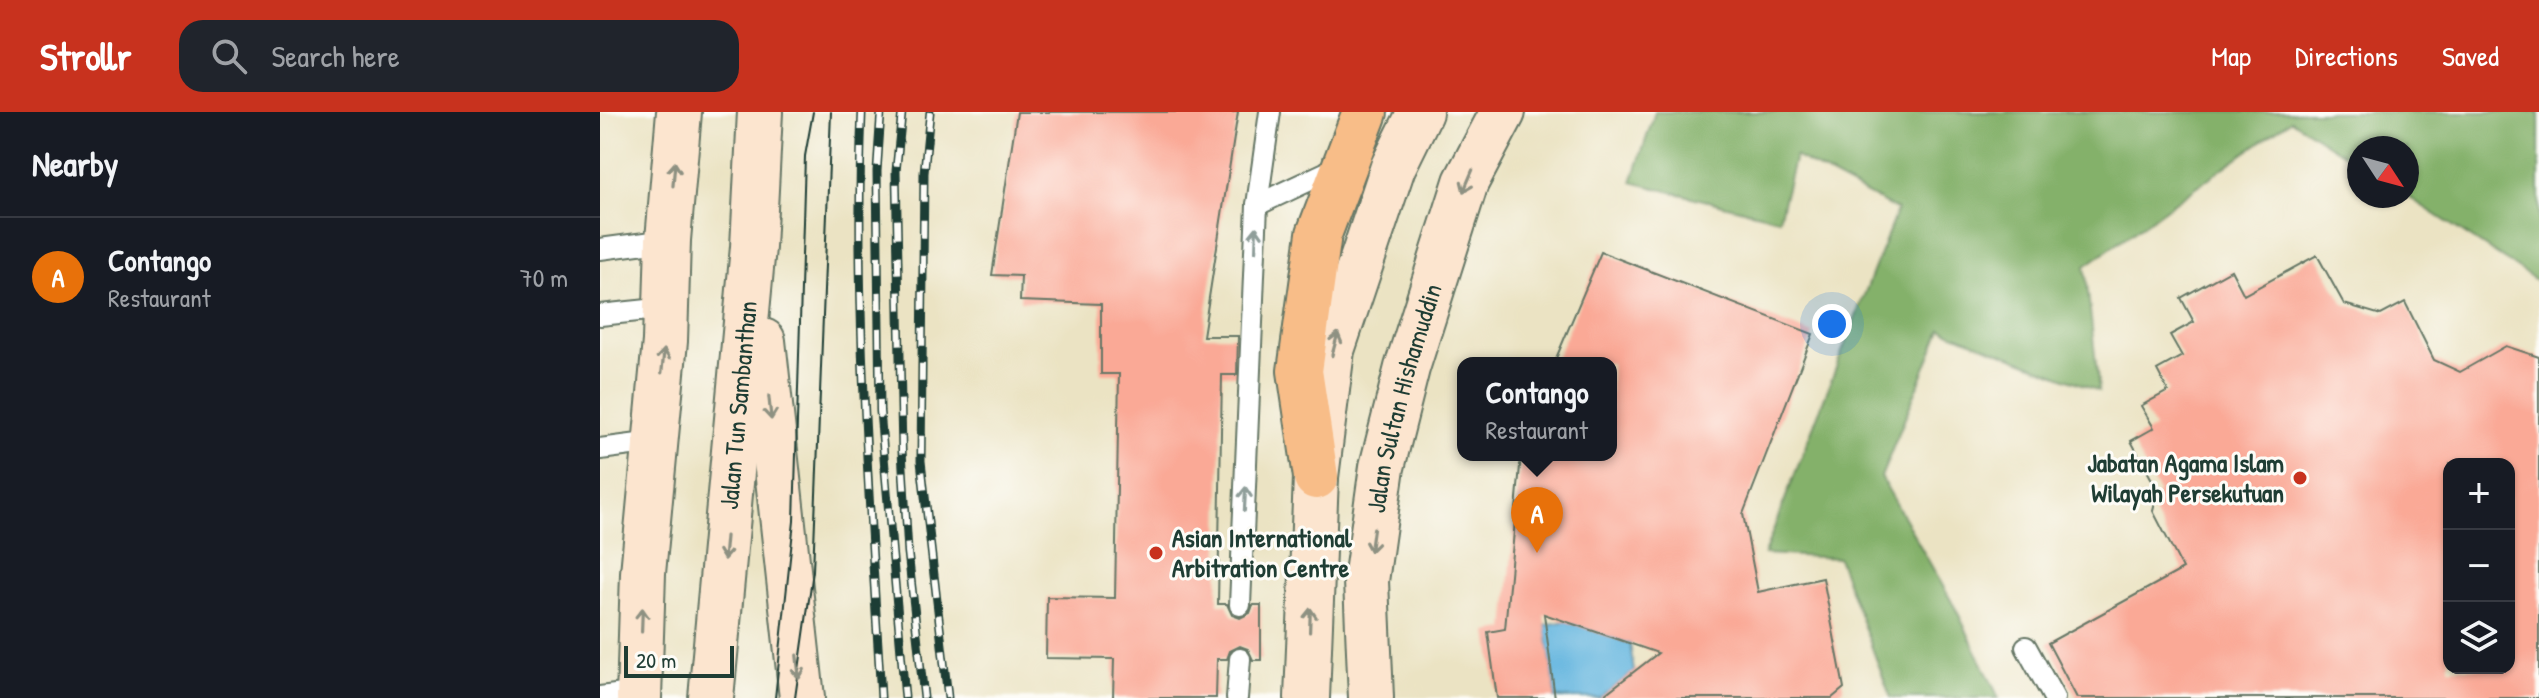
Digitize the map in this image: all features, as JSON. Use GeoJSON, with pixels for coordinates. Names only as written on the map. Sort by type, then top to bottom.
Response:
{"type":"FeatureCollection","features":[{"type":"Feature","properties":{"kind":"main road"},"geometry":{"type":"LineString","coordinates":[[626,696],[643,573],[667,308],[668,240],[679,112]]}},
{"type":"Feature","properties":{"kind":"main road","name":"Jalan Tun Sambanthan"},"geometry":{"type":"LineString","coordinates":[[711,698],[753,247],[760,112]]}},
{"type":"Feature","properties":{"kind":"main road"},"geometry":{"type":"LineString","coordinates":[[1316,477],[1300,371],[1319,234],[1365,112]]}},
{"type":"Feature","properties":{"kind":"main road"},"geometry":{"type":"LineString","coordinates":[[1307,698],[1316,477],[1332,350],[1393,167],[1420,112]]}},
{"type":"Feature","properties":{"kind":"main road","name":"Jalan Sultan Hishamuddin"},"geometry":{"type":"LineString","coordinates":[[1371,698],[1366,581],[1382,467],[1407,368],[1466,182],[1503,112]]}},
{"type":"Feature","properties":{"kind":"main road"},"geometry":{"type":"LineString","coordinates":[[753,247],[802,698]]}},
{"type":"Feature","properties":{"kind":"lane"},"geometry":{"type":"LineString","coordinates":[[1240,605],[1257,205],[1270,112]]}},
{"type":"Feature","properties":{"kind":"lane"},"geometry":{"type":"LineString","coordinates":[[1257,205],[1348,162]]}},
{"type":"Feature","properties":{"kind":"lane"},"geometry":{"type":"LineString","coordinates":[[600,249],[668,240]]}},
{"type":"Feature","properties":{"kind":"lane"},"geometry":{"type":"LineString","coordinates":[[600,315],[667,308]]}},
{"type":"Feature","properties":{"kind":"lane"},"geometry":{"type":"LineString","coordinates":[[600,449],[654,442]]}},
{"type":"Feature","properties":{"kind":"lane"},"geometry":{"type":"LineString","coordinates":[[2026,647],[2054,698]]}},
{"type":"Feature","properties":{"kind":"lane"},"geometry":{"type":"LineString","coordinates":[[1237,698],[1240,659]]}},
{"type":"Feature","properties":{"kind":"green space"},"geometry":{"type":"Polygon","coordinates":[[[1655,112],[2539,112],[2539,282],[2419,204],[2419,136],[2347,136],[2347,156],[2291,120],[2085,266],[2099,391],[1941,329],[1881,477],[1957,611],[1999,698],[1891,698],[1838,558],[1764,554],[1897,210],[1795,156],[1779,219],[1632,182],[1655,112]]]}},
{"type":"Feature","properties":{"kind":"water"},"geometry":{"type":"Polygon","coordinates":[[[1566,621],[1630,643],[1634,672],[1600,698],[1555,698],[1545,625],[1566,621]]]}},
{"type":"Feature","properties":{"kind":"building"},"geometry":{"type":"Polygon","coordinates":[[[1017,112],[1238,112],[1203,336],[1238,336],[1237,375],[1222,375],[1218,604],[1227,604],[1232,615],[1240,618],[1250,613],[1253,605],[1261,605],[1261,660],[1253,660],[1248,649],[1240,646],[1230,651],[1227,659],[1217,659],[1216,698],[1113,698],[1114,659],[1046,658],[1047,597],[1115,598],[1119,374],[1101,374],[1101,304],[1020,301],[1021,276],[992,275],[1017,112]]]}},
{"type":"Feature","properties":{"kind":"building"},"geometry":{"type":"Polygon","coordinates":[[[1601,252],[1813,334],[1743,514],[1758,592],[1823,578],[1844,688],[1832,698],[1600,698],[1658,653],[1544,614],[1555,698],[1497,698],[1488,632],[1505,629],[1520,461],[1617,461],[1617,357],[1557,357],[1601,252]]]}},
{"type":"Feature","properties":{"kind":"building","name":"Jabatan Agama Islam Wilayah Persekutuan"},"geometry":{"type":"Polygon","coordinates":[[[2317,255],[2344,304],[2381,315],[2405,302],[2434,360],[2460,372],[2506,346],[2539,357],[2539,698],[2077,698],[2048,643],[2183,569],[2153,511],[2158,491],[2131,441],[2154,428],[2141,406],[2168,391],[2157,370],[2182,356],[2170,335],[2194,322],[2181,298],[2231,270],[2244,295],[2317,255]]]}},
{"type":"Feature","properties":{"kind":"tram line"},"geometry":{"type":"LineString","coordinates":[[775,698],[794,521],[805,156],[813,112]]}},
{"type":"Feature","properties":{"kind":"tram line"},"geometry":{"type":"LineString","coordinates":[[795,698],[813,571],[831,112]]}},
{"type":"Feature","properties":{"kind":"railway"},"geometry":{"type":"LineString","coordinates":[[862,112],[862,332],[881,698]]}},
{"type":"Feature","properties":{"kind":"railway"},"geometry":{"type":"LineString","coordinates":[[881,112],[877,171],[880,411],[905,698]]}},
{"type":"Feature","properties":{"kind":"railway"},"geometry":{"type":"LineString","coordinates":[[902,112],[896,171],[902,451],[908,552],[924,698]]}},
{"type":"Feature","properties":{"kind":"railway"},"geometry":{"type":"LineString","coordinates":[[930,112],[924,173],[921,461],[948,698]]}},
{"type":"Feature","properties":{"kind":"place","name":"Jabatan Agama Islam Wilayah Persekutuan"},"geometry":{"type":"Point","coordinates":[2300,478]}},
{"type":"Feature","properties":{"kind":"place","name":"Asian International Arbitration Centre"},"geometry":{"type":"Point","coordinates":[1156,553]}},
{"type":"Feature","properties":{"kind":"place","name":"Contango"},"geometry":{"type":"Point","coordinates":[1537,553]}}]}
